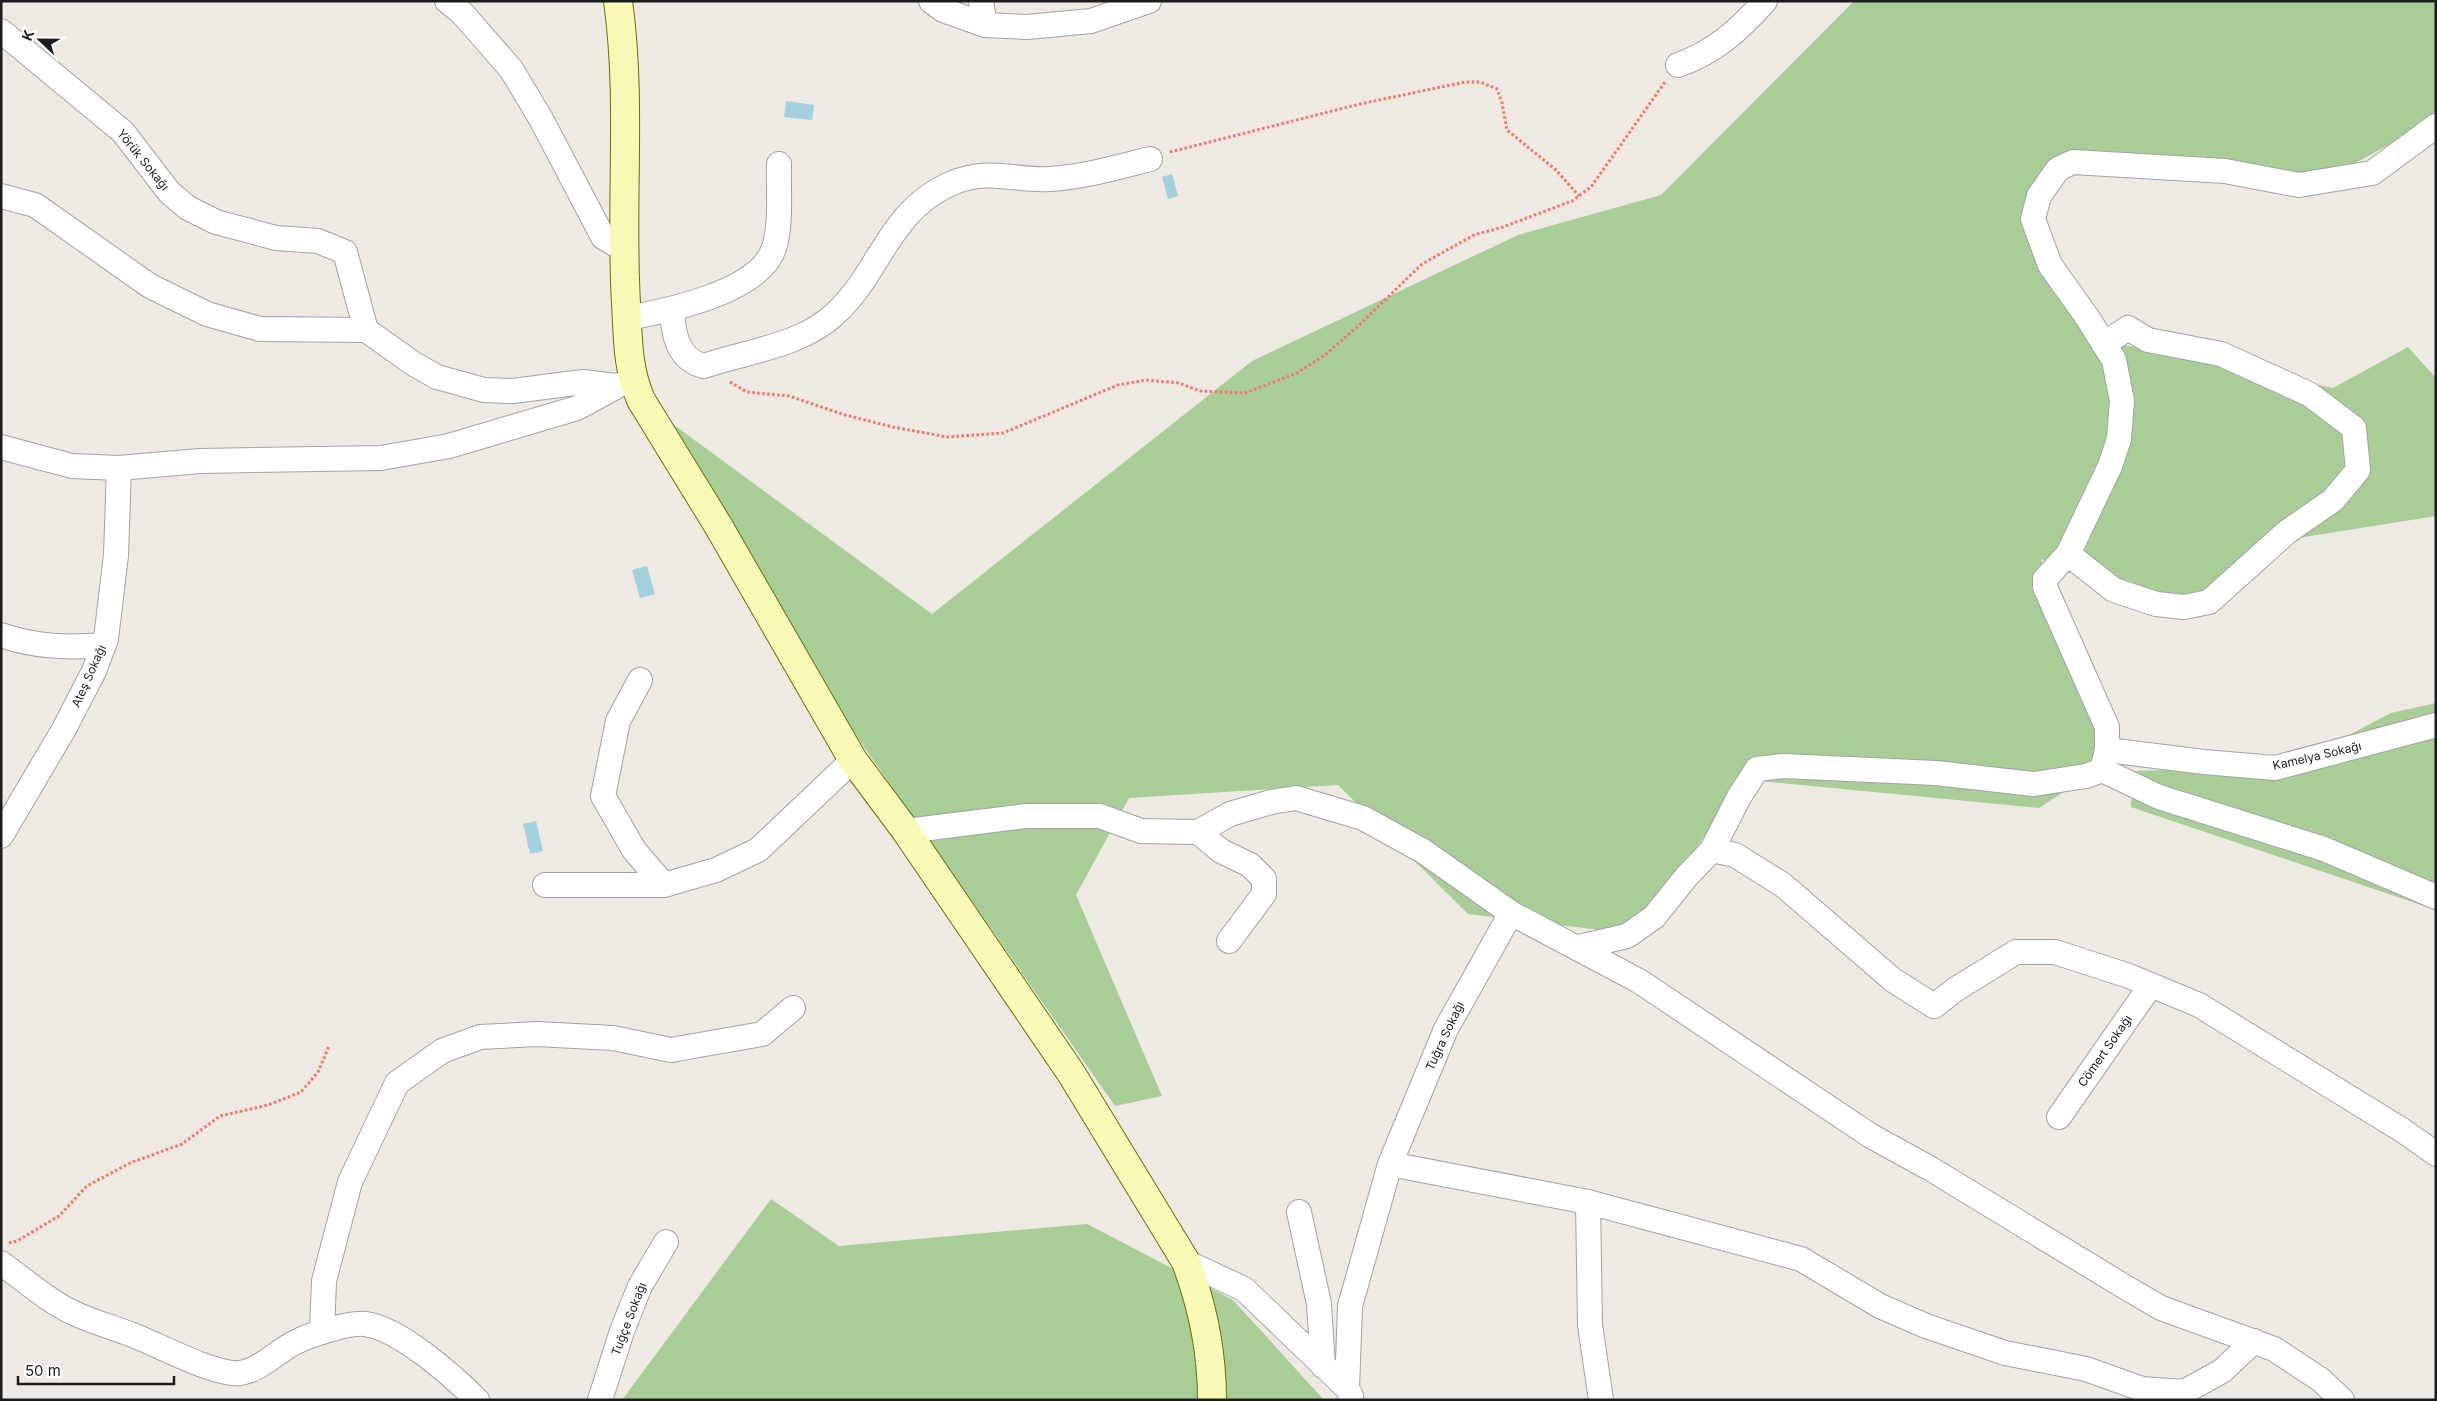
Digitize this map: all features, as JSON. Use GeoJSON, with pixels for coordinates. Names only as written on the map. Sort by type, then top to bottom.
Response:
{"type":"FeatureCollection","features":[{"type":"Feature","properties":{"kind":"street"},"geometry":{"type":"LineString","coordinates":[[447,1],[462,13],[511,69],[541,119],[603,237],[623,249]]}},
{"type":"Feature","properties":{"kind":"street"},"geometry":{"type":"LineString","coordinates":[[618,1],[624,65],[625,112],[623,249],[628,359],[625,384]]}},
{"type":"Feature","properties":{"kind":"street"},"geometry":{"type":"LineString","coordinates":[[931,1],[943,10],[985,25],[1027,27],[1091,21],[1149,1]]}},
{"type":"Feature","properties":{"kind":"street"},"geometry":{"type":"LineString","coordinates":[[980,1],[985,25]]}},
{"type":"Feature","properties":{"kind":"street"},"geometry":{"type":"LineString","coordinates":[[1678,65],[1716,48],[1741,28],[1765,1]]}},
{"type":"Feature","properties":{"kind":"street","name":"Yörük Sokağı"},"geometry":{"type":"LineString","coordinates":[[1,32],[123,132],[169,192],[188,208],[216,222],[276,238],[318,241],[345,252],[366,330]]}},
{"type":"Feature","properties":{"kind":"street"},"geometry":{"type":"LineString","coordinates":[[1579,947],[1626,936],[1654,917],[1687,876],[1712,850],[1739,797],[1757,769],[1783,766],[1936,773],[2034,784],[2086,776],[2104,760],[2107,727],[2045,588],[2045,579],[2068,554],[2110,466],[2119,439],[2122,401],[2114,360],[2050,265],[2033,219],[2038,196],[2058,169],[2072,162],[2109,162],[2225,171],[2299,185],[2372,173],[2436,126]]}},
{"type":"Feature","properties":{"kind":"street"},"geometry":{"type":"LineString","coordinates":[[672,310],[676,337],[681,349],[687,359],[704,366],[786,341],[820,326],[835,314],[860,286],[899,223],[921,202],[950,184],[987,174],[1028,180],[1078,176],[1150,159]]}},
{"type":"Feature","properties":{"kind":"street"},"geometry":{"type":"LineString","coordinates":[[627,318],[672,310],[728,288],[759,271],[768,262],[776,237],[779,164]]}},
{"type":"Feature","properties":{"kind":"street"},"geometry":{"type":"LineString","coordinates":[[1,196],[35,205],[150,286],[206,314],[260,329],[366,330],[414,364],[437,377],[484,390],[513,391],[583,382],[625,384],[641,400],[719,527],[853,760],[906,831],[1070,1074],[1186,1262],[1198,1293],[1207,1328],[1212,1371],[1212,1400]]}},
{"type":"Feature","properties":{"kind":"street"},"geometry":{"type":"LineString","coordinates":[[2068,554],[2114,590],[2156,604],[2184,607],[2209,602],[2287,532],[2333,500],[2358,470],[2354,428],[2309,394],[2221,354],[2148,340],[2128,328],[2104,344]]}},
{"type":"Feature","properties":{"kind":"street"},"geometry":{"type":"LineString","coordinates":[[1,447],[72,466],[120,468],[200,461],[346,460],[412,453],[449,446],[577,408],[625,384]]}},
{"type":"Feature","properties":{"kind":"street","name":"Ateş Sokağı"},"geometry":{"type":"LineString","coordinates":[[1,836],[64,729],[94,671],[104,645],[116,555],[120,468]]}},
{"type":"Feature","properties":{"kind":"street"},"geometry":{"type":"LineString","coordinates":[[1,635],[26,643],[70,648],[104,645]]}},
{"type":"Feature","properties":{"kind":"street"},"geometry":{"type":"LineString","coordinates":[[640,680],[618,721],[603,796],[634,850],[664,885]]}},
{"type":"Feature","properties":{"kind":"street","name":"Kamelya Sokağı"},"geometry":{"type":"LineString","coordinates":[[2104,760],[2204,762],[2275,768],[2436,725]]}},
{"type":"Feature","properties":{"kind":"street"},"geometry":{"type":"LineString","coordinates":[[545,886],[664,885],[716,870],[758,850],[853,760]]}},
{"type":"Feature","properties":{"kind":"street"},"geometry":{"type":"LineString","coordinates":[[2104,760],[2159,797],[2324,849],[2436,897]]}},
{"type":"Feature","properties":{"kind":"street"},"geometry":{"type":"LineString","coordinates":[[906,831],[1026,816],[1100,816],[1141,831],[1198,832],[1230,814],[1271,802],[1296,798],[1319,803],[1363,818],[1408,842],[1511,913],[1579,947],[1639,981],[1871,1136],[1931,1169],[2161,1308],[2274,1348],[2321,1380],[2342,1400]]}},
{"type":"Feature","properties":{"kind":"street"},"geometry":{"type":"LineString","coordinates":[[1198,832],[1221,851],[1250,865],[1264,879],[1264,894],[1230,941]]}},
{"type":"Feature","properties":{"kind":"street"},"geometry":{"type":"LineString","coordinates":[[1712,850],[1735,855],[1783,885],[1893,980],[1934,1006],[1956,989],[2016,952],[2055,952],[2151,985],[2199,1004],[2402,1130],[2436,1154]]}},
{"type":"Feature","properties":{"kind":"street","name":"Tuğra Sokağı"},"geometry":{"type":"LineString","coordinates":[[1350,1394],[1350,1306],[1390,1164],[1446,1029],[1511,913]]}},
{"type":"Feature","properties":{"kind":"street","name":"Cömert Sokağı"},"geometry":{"type":"LineString","coordinates":[[2059,1117],[2151,985]]}},
{"type":"Feature","properties":{"kind":"street"},"geometry":{"type":"LineString","coordinates":[[322,1332],[324,1281],[350,1182],[397,1083],[442,1051],[480,1037],[537,1034],[613,1038],[671,1050],[762,1034],[793,1008]]}},
{"type":"Feature","properties":{"kind":"street"},"geometry":{"type":"LineString","coordinates":[[1390,1164],[1588,1202],[1801,1260],[1880,1306],[1926,1326],[2005,1352],[2086,1370],[2142,1389],[2184,1392],[2222,1371],[2254,1341]]}},
{"type":"Feature","properties":{"kind":"street"},"geometry":{"type":"LineString","coordinates":[[1588,1202],[1590,1325],[1601,1400]]}},
{"type":"Feature","properties":{"kind":"street"},"geometry":{"type":"LineString","coordinates":[[1299,1212],[1319,1304],[1323,1366]]}},
{"type":"Feature","properties":{"kind":"street","name":"Tuğçe Sokağı"},"geometry":{"type":"LineString","coordinates":[[600,1400],[622,1331],[640,1286],[666,1242]]}},
{"type":"Feature","properties":{"kind":"street"},"geometry":{"type":"LineString","coordinates":[[1186,1262],[1244,1288],[1350,1394]]}},
{"type":"Feature","properties":{"kind":"street"},"geometry":{"type":"LineString","coordinates":[[1,1263],[75,1314],[130,1334],[222,1372],[240,1373],[260,1365],[295,1342],[322,1332],[365,1324],[395,1335],[418,1350],[458,1381],[477,1400]]}},
{"type":"Feature","properties":{"kind":"path"},"geometry":{"type":"LineString","coordinates":[[704,366],[747,392],[789,396],[845,415],[892,427],[946,437],[1004,434],[1118,385],[1146,380],[1179,383],[1200,391],[1246,393],[1297,374],[1325,355],[1356,328],[1422,264],[1474,235],[1544,213],[1579,196],[1591,187],[1678,65]]}},
{"type":"Feature","properties":{"kind":"path"},"geometry":{"type":"LineString","coordinates":[[1150,159],[1182,149],[1360,104],[1465,82],[1480,82],[1497,89],[1502,103],[1507,130],[1556,170],[1579,196]]}},
{"type":"Feature","properties":{"kind":"path"},"geometry":{"type":"LineString","coordinates":[[1,1244],[17,1241],[60,1216],[87,1186],[130,1163],[182,1144],[220,1116],[268,1105],[301,1092],[318,1072],[329,1046]]}},
{"type":"Feature","properties":{"kind":"green space"},"geometry":{"type":"Polygon","coordinates":[[[1854,1],[2436,1],[2436,119],[2324,180],[2055,175],[2042,243],[2085,337],[2333,388],[2408,347],[2436,378],[2436,516],[2298,538],[2164,617],[2041,559],[2108,763],[2039,808],[1740,779],[1642,935],[1468,914],[1338,785],[1129,798],[1076,895],[1162,1096],[1115,1106],[643,431],[659,414],[932,614],[1252,361],[1518,235],[1661,195],[1854,1]]]}},
{"type":"Feature","properties":{"kind":"green space"},"geometry":{"type":"Polygon","coordinates":[[[2436,703],[2436,910],[2131,807],[2133,771],[2288,767],[2391,713],[2436,703]]]}},
{"type":"Feature","properties":{"kind":"green space"},"geometry":{"type":"Polygon","coordinates":[[[771,1199],[839,1246],[1087,1224],[1233,1300],[1324,1400],[622,1400],[771,1199]]]}},
{"type":"Feature","properties":{"kind":"water"},"geometry":{"type":"Polygon","coordinates":[[[786,101],[814,105],[812,120],[784,117],[786,101]]]}},
{"type":"Feature","properties":{"kind":"water"},"geometry":{"type":"Polygon","coordinates":[[[1172,174],[1178,196],[1168,199],[1162,177],[1172,174]]]}},
{"type":"Feature","properties":{"kind":"water"},"geometry":{"type":"Polygon","coordinates":[[[647,566],[655,594],[640,598],[632,570],[647,566]]]}},
{"type":"Feature","properties":{"kind":"water"},"geometry":{"type":"Polygon","coordinates":[[[536,821],[543,851],[530,854],[523,824],[536,821]]]}}]}
